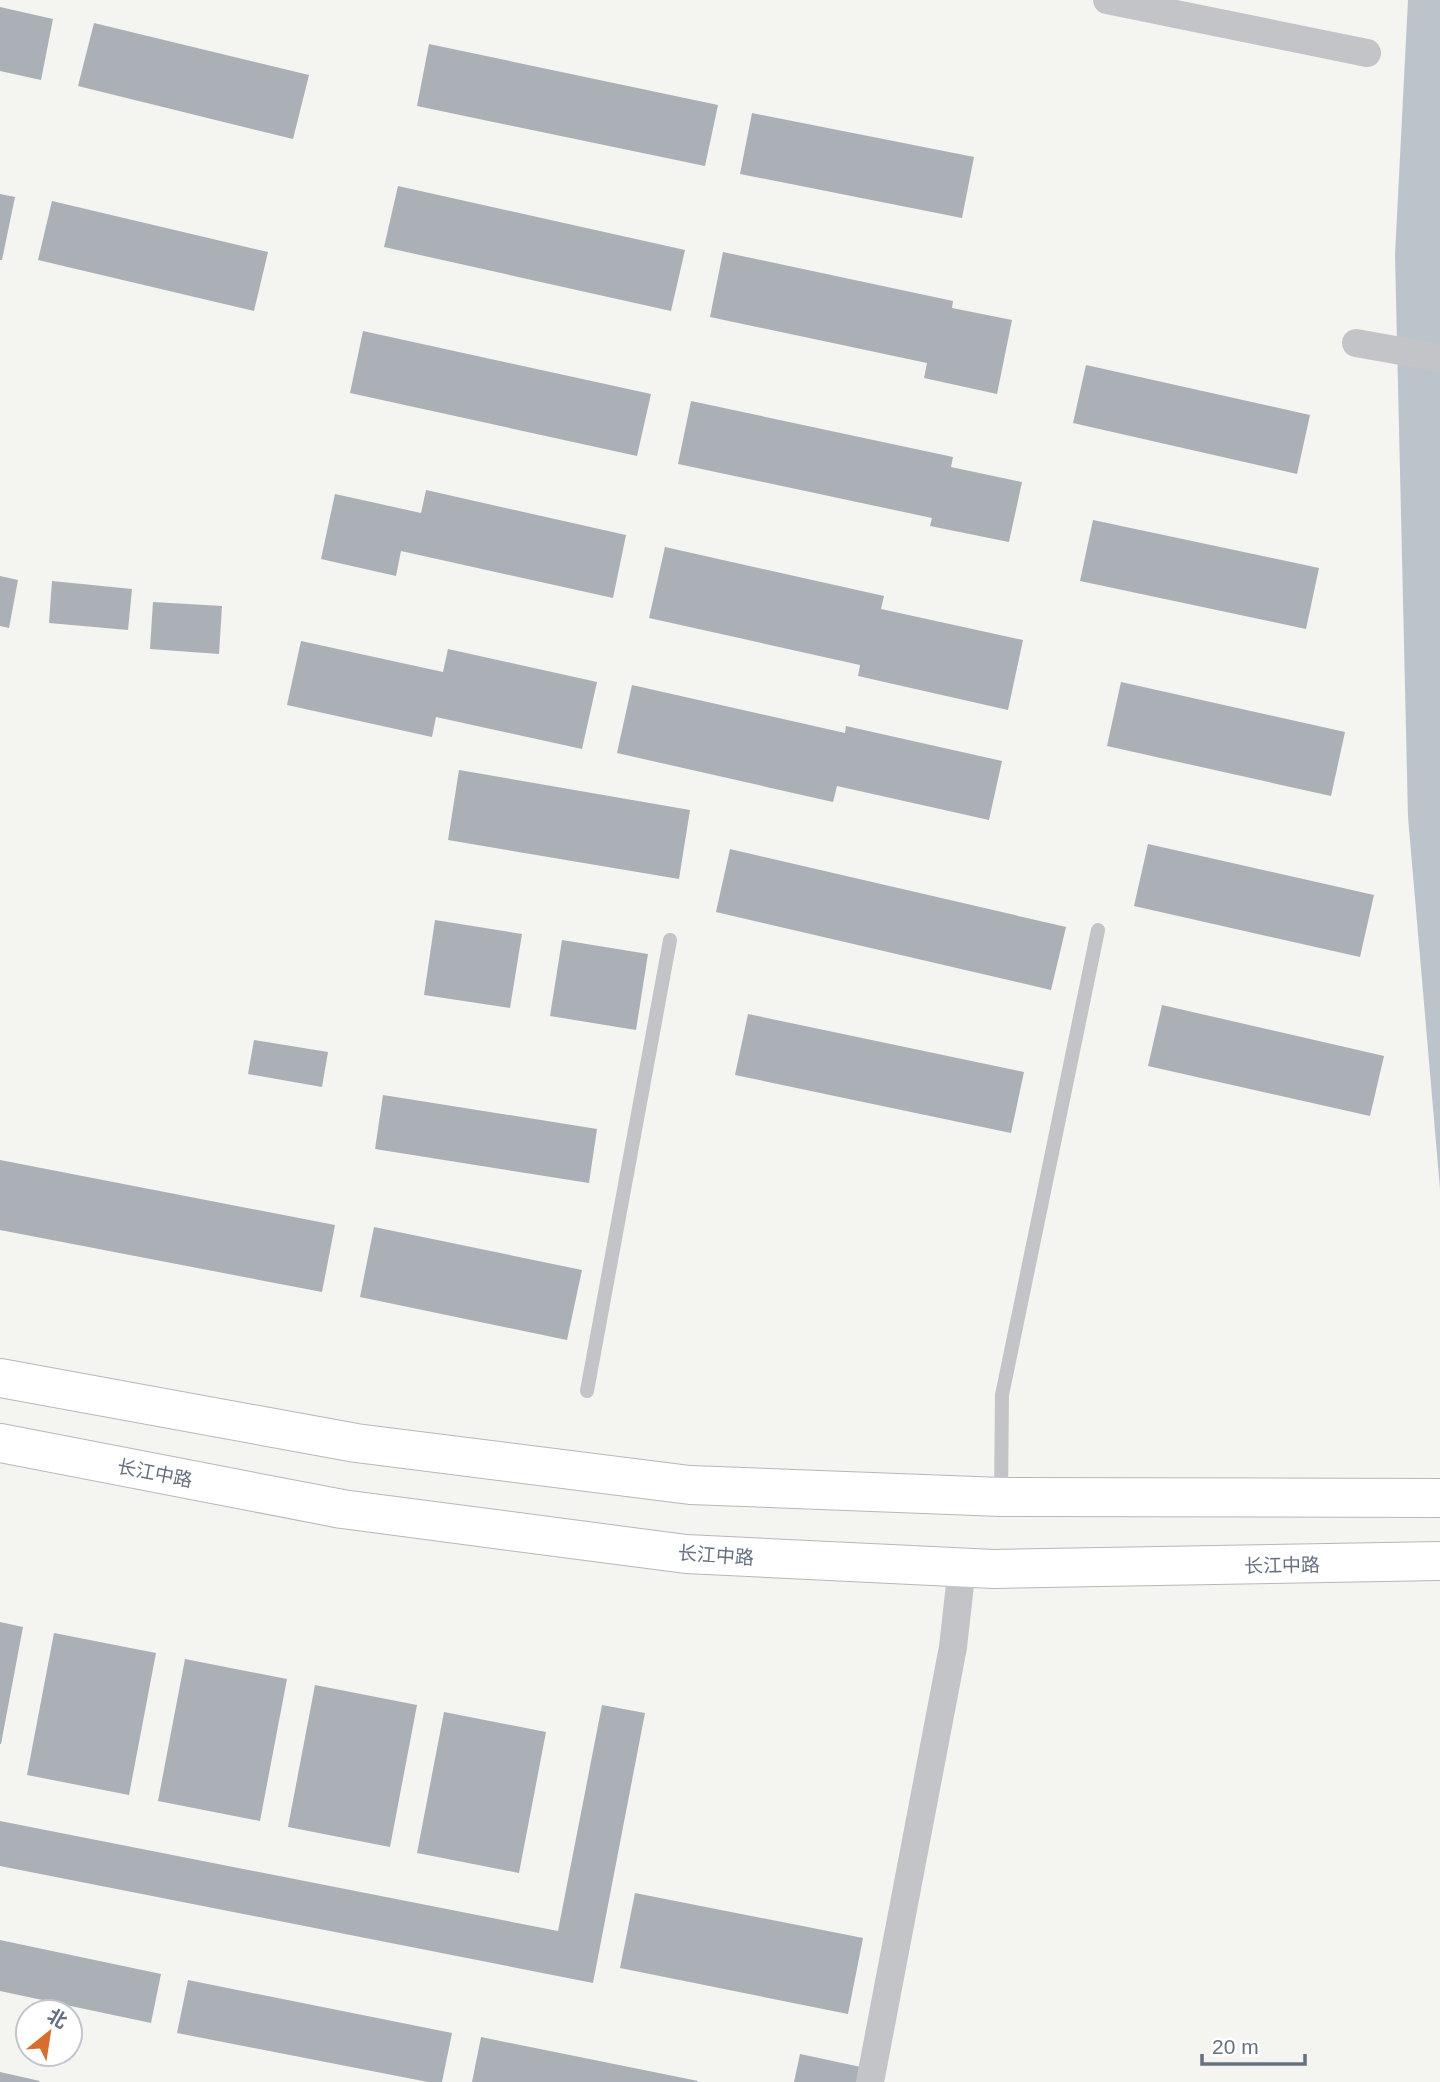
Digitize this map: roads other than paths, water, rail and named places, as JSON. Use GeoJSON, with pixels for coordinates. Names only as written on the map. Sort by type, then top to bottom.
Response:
{"type":"FeatureCollection","features":[{"type":"Feature","properties":{"kind":"main road"},"geometry":{"type":"LineString","coordinates":[[0,1378],[356,1444],[676,1483],[1001,1497],[1440,1498]]}},
{"type":"Feature","properties":{"kind":"main road","name":"长江中路"},"geometry":{"type":"LineString","coordinates":[[0,1443],[342,1508],[686,1554],[962,1567],[1111,1568],[1440,1562]]}},
{"type":"Feature","properties":{"kind":"street"},"geometry":{"type":"LineString","coordinates":[[1107,0],[1367,53]]}},
{"type":"Feature","properties":{"kind":"street"},"geometry":{"type":"LineString","coordinates":[[1365,344],[1440,358]]}},
{"type":"Feature","properties":{"kind":"street"},"geometry":{"type":"LineString","coordinates":[[870,2082],[953,1647],[962,1567]]}},
{"type":"Feature","properties":{"kind":"lane"},"geometry":{"type":"LineString","coordinates":[[1001,1497],[1002,1395],[1098,930]]}},
{"type":"Feature","properties":{"kind":"lane"},"geometry":{"type":"LineString","coordinates":[[587,1391],[670,940]]}}]}
